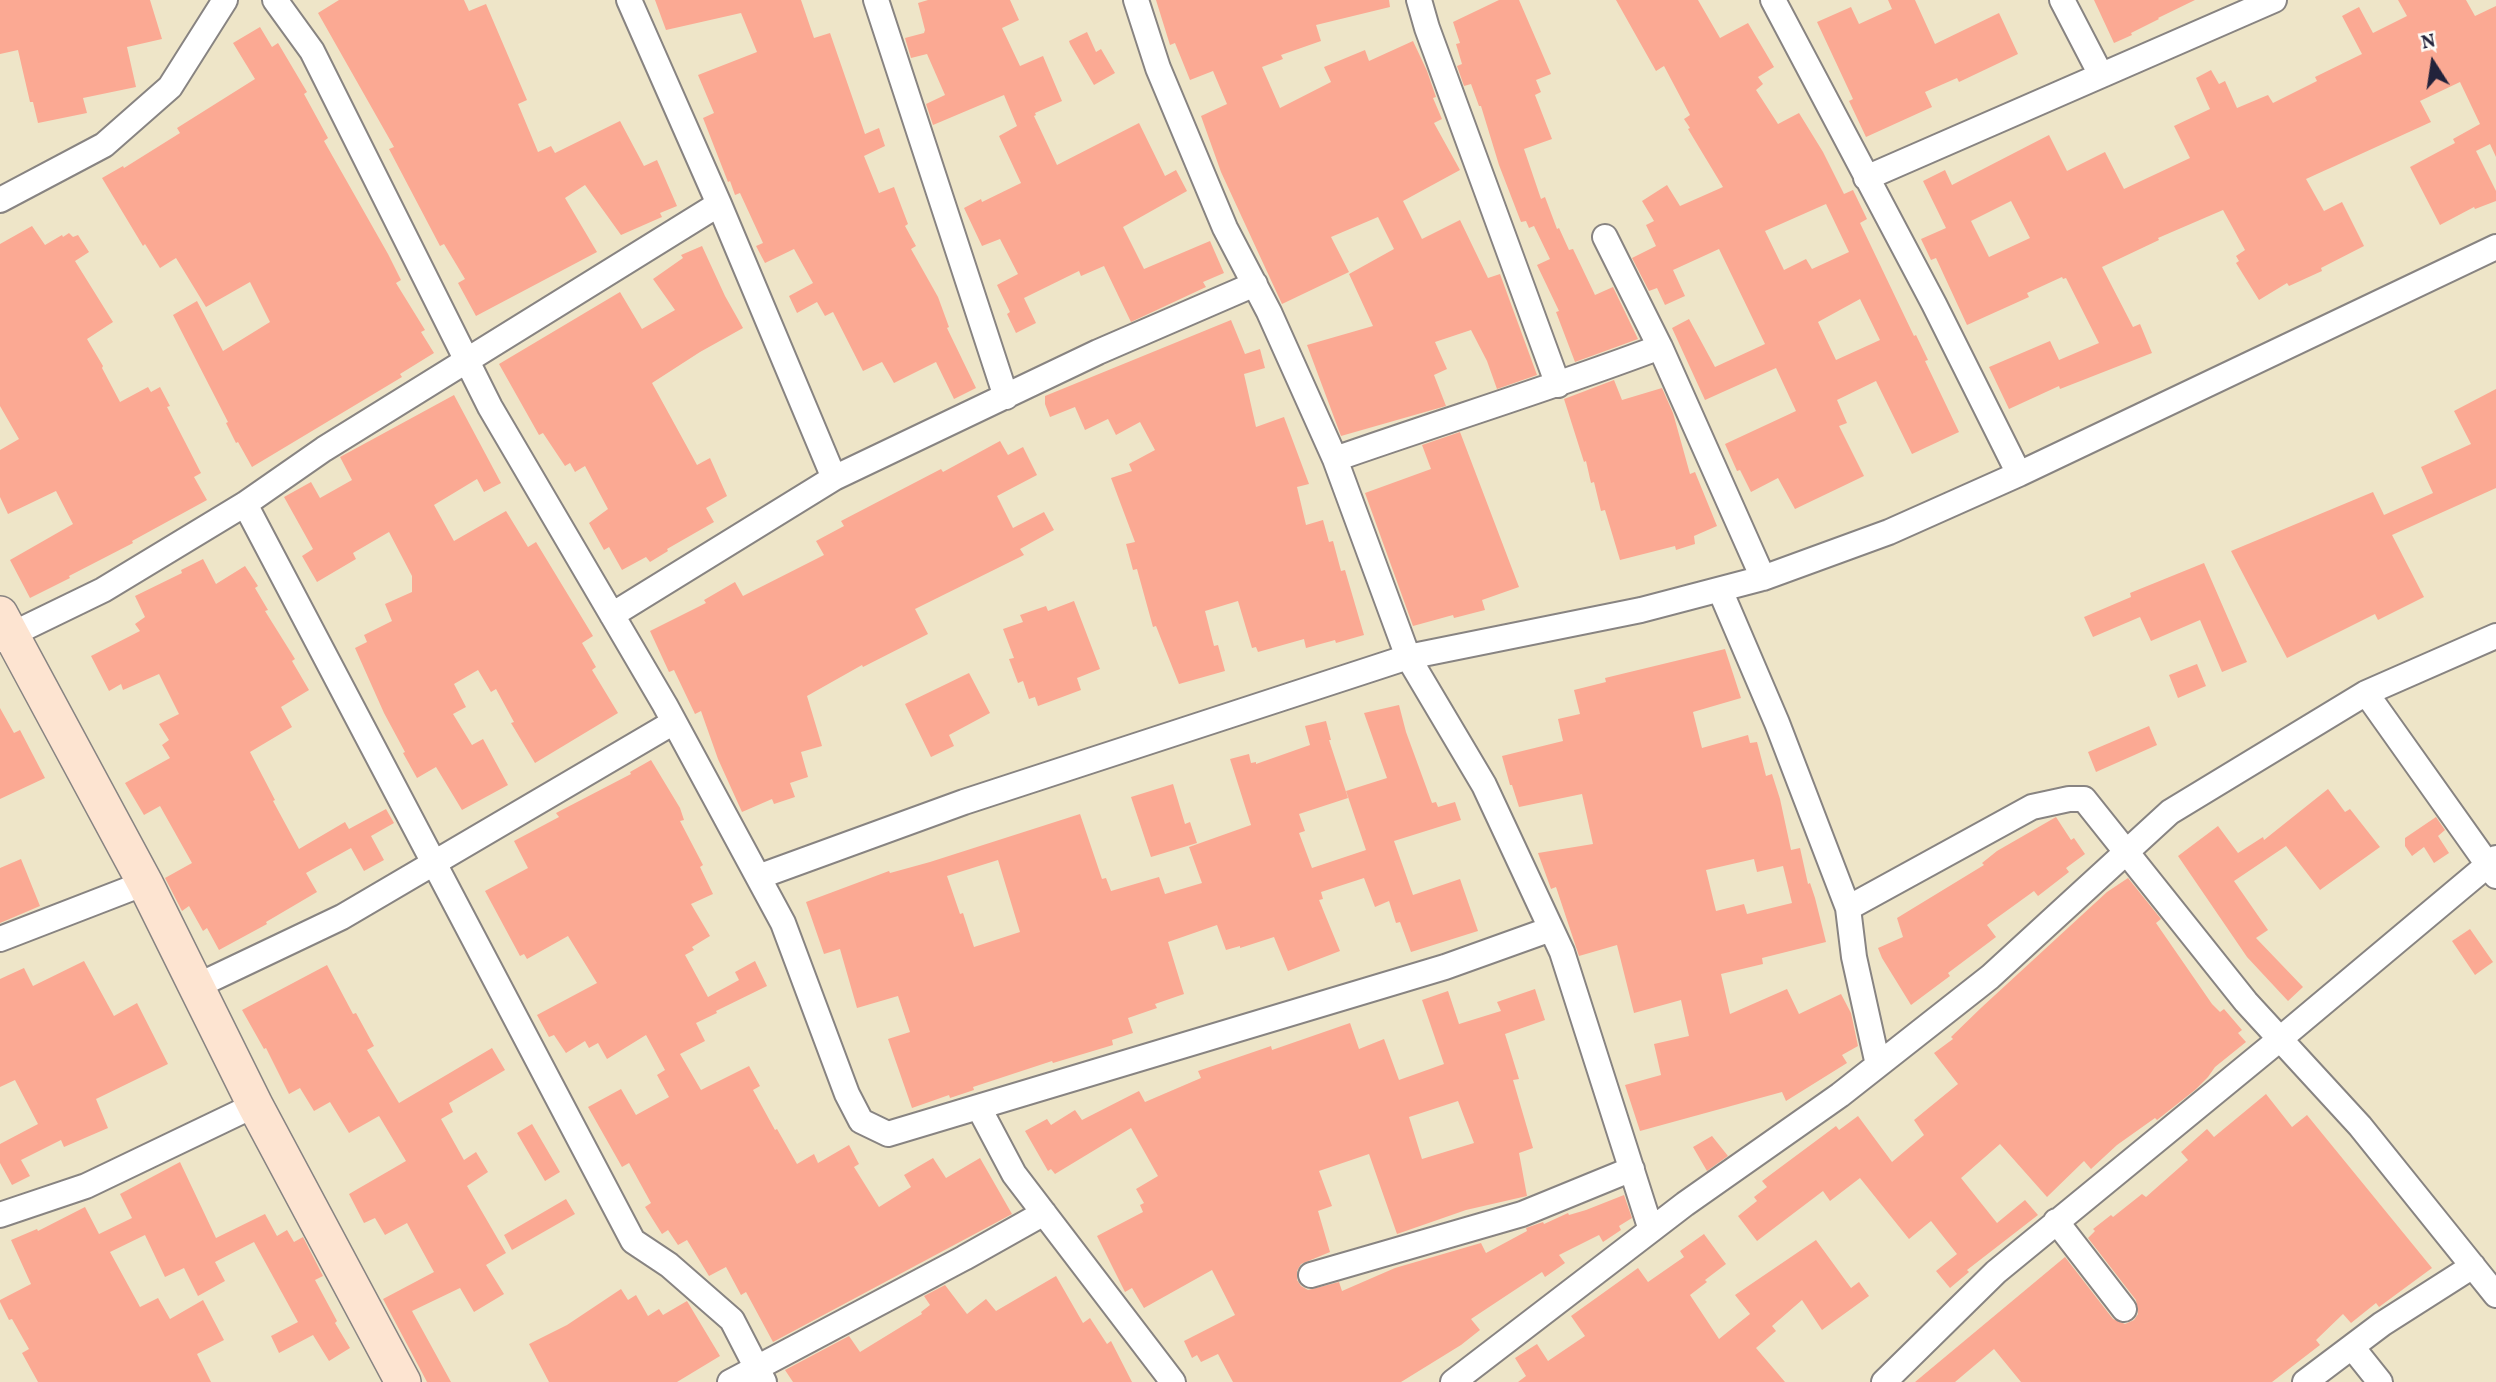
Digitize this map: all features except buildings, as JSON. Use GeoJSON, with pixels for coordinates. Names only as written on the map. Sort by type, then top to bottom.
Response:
{"type":"FeatureCollection","features":[{"type":"Feature","properties":{"kind":"main road"},"geometry":{"type":"LineString","coordinates":[[4,630],[145,883],[255,1105],[403,1382]]}},
{"type":"Feature","properties":{"kind":"street"},"geometry":{"type":"LineString","coordinates":[[275,0],[312,51],[490,407],[674,722],[783,923],[847,1094],[861,1121],[888,1134],[1445,967],[1550,929]]}},
{"type":"Feature","properties":{"kind":"street"},"geometry":{"type":"LineString","coordinates":[[629,0],[719,204],[834,478]]}},
{"type":"Feature","properties":{"kind":"street"},"geometry":{"type":"LineString","coordinates":[[876,0],[1006,397]]}},
{"type":"Feature","properties":{"kind":"street"},"geometry":{"type":"LineString","coordinates":[[1136,0],[1163,80],[1225,228],[1255,284],[1335,459],[1408,657],[1484,785],[1562,952],[1651,1230]]}},
{"type":"Feature","properties":{"kind":"street"},"geometry":{"type":"LineString","coordinates":[[1419,0],[1558,385]]}},
{"type":"Feature","properties":{"kind":"street"},"geometry":{"type":"LineString","coordinates":[[1773,0],[1934,304],[2019,474]]}},
{"type":"Feature","properties":{"kind":"street"},"geometry":{"type":"LineString","coordinates":[[2062,0],[2101,75]]}},
{"type":"Feature","properties":{"kind":"street"},"geometry":{"type":"LineString","coordinates":[[1866,178],[2274,0]]}},
{"type":"Feature","properties":{"kind":"street"},"geometry":{"type":"LineString","coordinates":[[0,200],[104,145],[170,87],[213,6]]}},
{"type":"Feature","properties":{"kind":"street"},"geometry":{"type":"LineString","coordinates":[[4,630],[103,590],[245,503],[324,449],[465,360],[719,204]]}},
{"type":"Feature","properties":{"kind":"street"},"geometry":{"type":"LineString","coordinates":[[1605,237],[1660,347],[1763,578]]}},
{"type":"Feature","properties":{"kind":"street"},"geometry":{"type":"LineString","coordinates":[[758,877],[964,802],[1408,657],[1642,610],[1763,578],[1889,532],[2019,474],[2496,247]]}},
{"type":"Feature","properties":{"kind":"street"},"geometry":{"type":"LineString","coordinates":[[612,615],[834,478],[1097,352],[1255,284]]}},
{"type":"Feature","properties":{"kind":"street"},"geometry":{"type":"LineString","coordinates":[[1335,459],[1558,385],[1660,347]]}},
{"type":"Feature","properties":{"kind":"street"},"geometry":{"type":"LineString","coordinates":[[245,503],[633,1241],[669,1265],[732,1320],[760,1374]]}},
{"type":"Feature","properties":{"kind":"street"},"geometry":{"type":"LineString","coordinates":[[1720,590],[1777,723],[1848,908],[1854,957],[1878,1065]]}},
{"type":"Feature","properties":{"kind":"street"},"geometry":{"type":"LineString","coordinates":[[1453,1382],[1696,1196],[1840,1095],[1990,976],[2170,812],[2366,693],[2496,636]]}},
{"type":"Feature","properties":{"kind":"street"},"geometry":{"type":"LineString","coordinates":[[1884,1382],[1996,1272],[2493,867],[2366,693]]}},
{"type":"Feature","properties":{"kind":"street"},"geometry":{"type":"LineString","coordinates":[[197,986],[342,917],[674,722]]}},
{"type":"Feature","properties":{"kind":"street"},"geometry":{"type":"LineString","coordinates":[[1848,908],[2032,807],[2069,799],[2084,799],[2246,1002],[2360,1126],[2495,1292]]}},
{"type":"Feature","properties":{"kind":"street"},"geometry":{"type":"LineString","coordinates":[[0,939],[145,883]]}},
{"type":"Feature","properties":{"kind":"street"},"geometry":{"type":"LineString","coordinates":[[0,1215],[86,1186],[255,1105]]}},
{"type":"Feature","properties":{"kind":"street"},"geometry":{"type":"LineString","coordinates":[[979,1108],[1014,1174],[1173,1382]]}},
{"type":"Feature","properties":{"kind":"street"},"geometry":{"type":"LineString","coordinates":[[1311,1275],[1522,1214],[1632,1169]]}},
{"type":"Feature","properties":{"kind":"street"},"geometry":{"type":"LineString","coordinates":[[730,1382],[760,1374],[1044,1213]]}},
{"type":"Feature","properties":{"kind":"street"},"geometry":{"type":"LineString","coordinates":[[2056,1222],[2124,1309]]}},
{"type":"Feature","properties":{"kind":"street"},"geometry":{"type":"LineString","coordinates":[[2305,1382],[2382,1324],[2473,1266]]}},
{"type":"Feature","properties":{"kind":"street"},"geometry":{"type":"LineString","coordinates":[[2352,1347],[2380,1382]]}}]}
